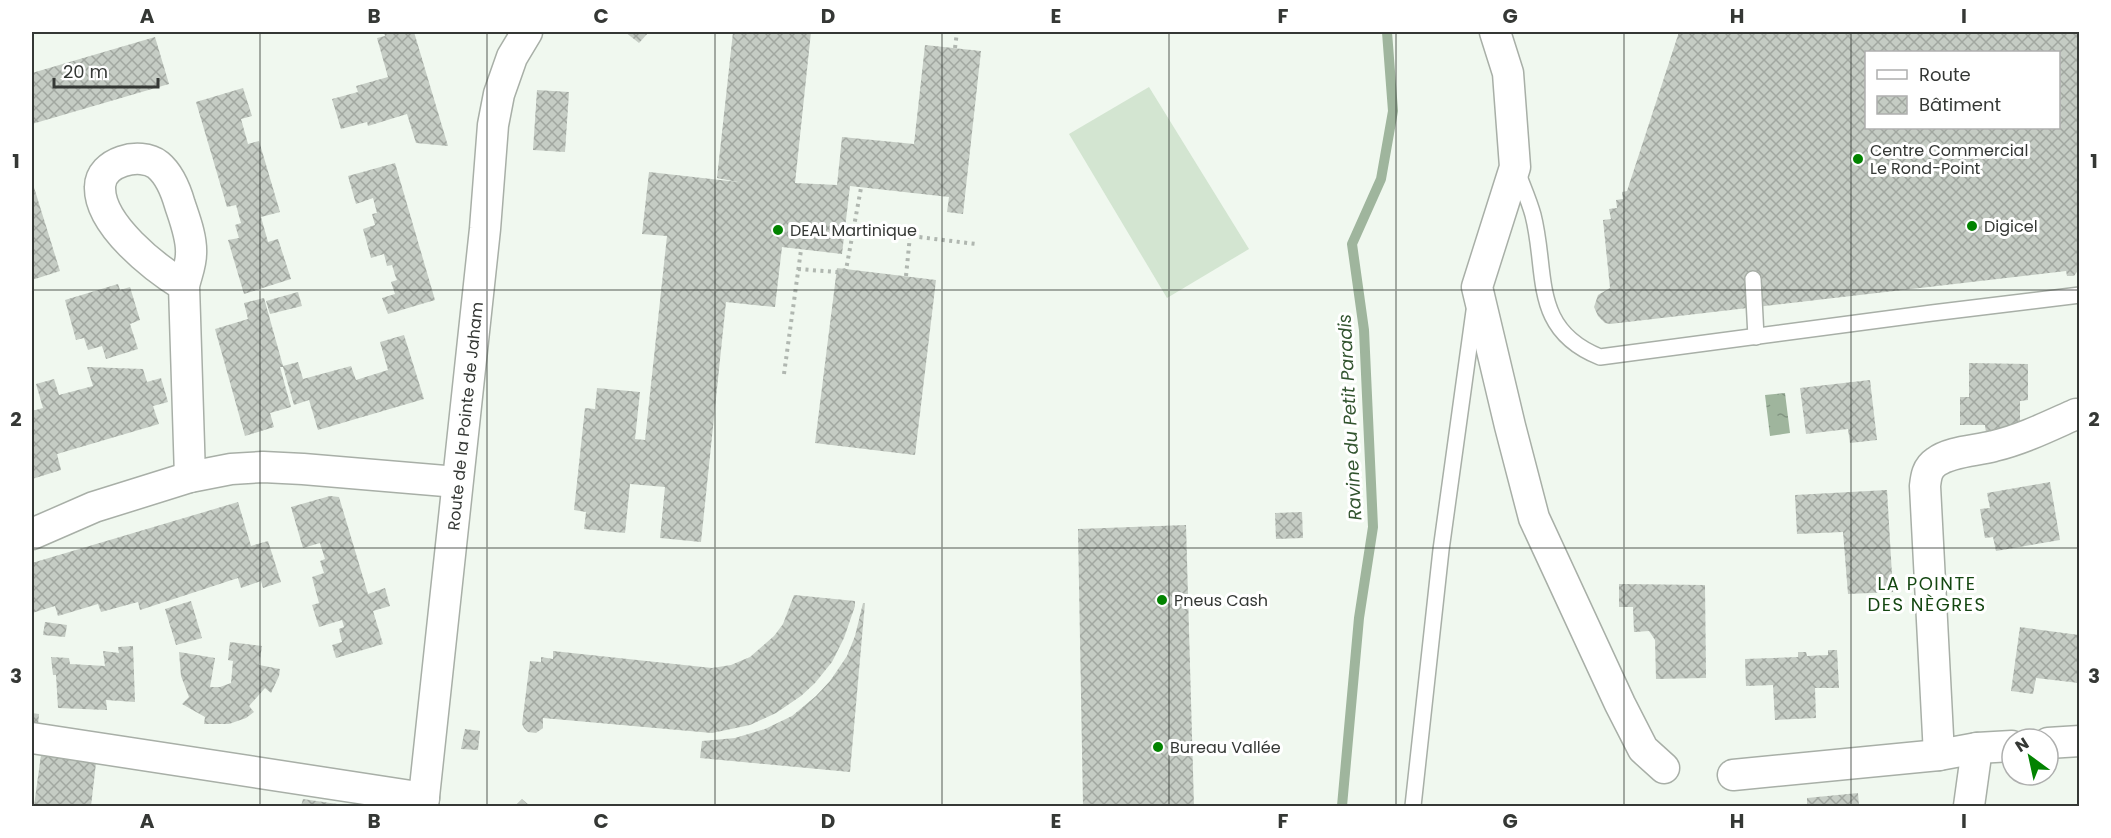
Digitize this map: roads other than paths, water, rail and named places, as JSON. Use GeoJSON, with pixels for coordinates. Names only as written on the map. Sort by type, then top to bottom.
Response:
{"type":"FeatureCollection","features":[{"type":"Feature","properties":{"kind":"street","name":"Route de la Pointe de Jaham"},"geometry":{"type":"LineString","coordinates":[[423,802],[485,229],[493,125],[499,94],[509,66],[527,32]]}},
{"type":"Feature","properties":{"kind":"street"},"geometry":{"type":"LineString","coordinates":[[1496,32],[1508,73],[1515,167],[1477,287],[1534,518],[1643,749],[1664,768]]}},
{"type":"Feature","properties":{"kind":"street"},"geometry":{"type":"LineString","coordinates":[[184,286],[190,477]]}},
{"type":"Feature","properties":{"kind":"street"},"geometry":{"type":"LineString","coordinates":[[1939,755],[1925,486],[1927,473],[1933,463],[1944,457],[2026,436],[2076,414]]}},
{"type":"Feature","properties":{"kind":"street"},"geometry":{"type":"LineString","coordinates":[[32,534],[94,507],[190,477],[231,469],[263,467],[303,469],[458,482]]}},
{"type":"Feature","properties":{"kind":"street"},"geometry":{"type":"LineString","coordinates":[[32,738],[423,802]]}},
{"type":"Feature","properties":{"kind":"street"},"geometry":{"type":"LineString","coordinates":[[2060,742],[2079,741]]}},
{"type":"Feature","properties":{"kind":"street"},"geometry":{"type":"LineString","coordinates":[[1733,774],[1939,755],[1977,748],[2000,747]]}},
{"type":"Feature","properties":{"kind":"street"},"geometry":{"type":"LineString","coordinates":[[1969,807],[1977,748]]}},
{"type":"Feature","properties":{"kind":"lane"},"geometry":{"type":"LineString","coordinates":[[1515,167],[1533,215],[1548,309],[1562,331],[1582,350],[1600,357],[2079,295]]}},
{"type":"Feature","properties":{"kind":"lane"},"geometry":{"type":"LineString","coordinates":[[1753,279],[1756,337]]}},
{"type":"Feature","properties":{"kind":"lane"},"geometry":{"type":"LineString","coordinates":[[1413,807],[1441,550],[1477,287]]}},
{"type":"Feature","properties":{"kind":"water"},"geometry":{"type":"Polygon","coordinates":[[[1785,393],[1790,433],[1770,436],[1765,395],[1785,393]]]}},
{"type":"Feature","properties":{"kind":"waterway","name":"Ravine du Petit Paradis"},"geometry":{"type":"LineString","coordinates":[[1342,806],[1359,618],[1373,527],[1364,330],[1352,244],[1381,179],[1393,111],[1387,32]]}},
{"type":"Feature","properties":{"kind":"place","name":"Centre Commercial Le Rond-Point"},"geometry":{"type":"Point","coordinates":[1858,159]}},
{"type":"Feature","properties":{"kind":"place","name":"Digicel"},"geometry":{"type":"Point","coordinates":[1972,226]}},
{"type":"Feature","properties":{"kind":"place","name":"DEAL Martinique"},"geometry":{"type":"Point","coordinates":[778,230]}},
{"type":"Feature","properties":{"kind":"place","name":"Pneus Cash"},"geometry":{"type":"Point","coordinates":[1162,600]}},
{"type":"Feature","properties":{"kind":"place","name":"Bureau Vallée"},"geometry":{"type":"Point","coordinates":[1158,747]}},
{"type":"Feature","properties":{"kind":"district","name":"LA POINTE DES NÈGRES"},"geometry":{"type":"Point","coordinates":[1927,594]}}]}
